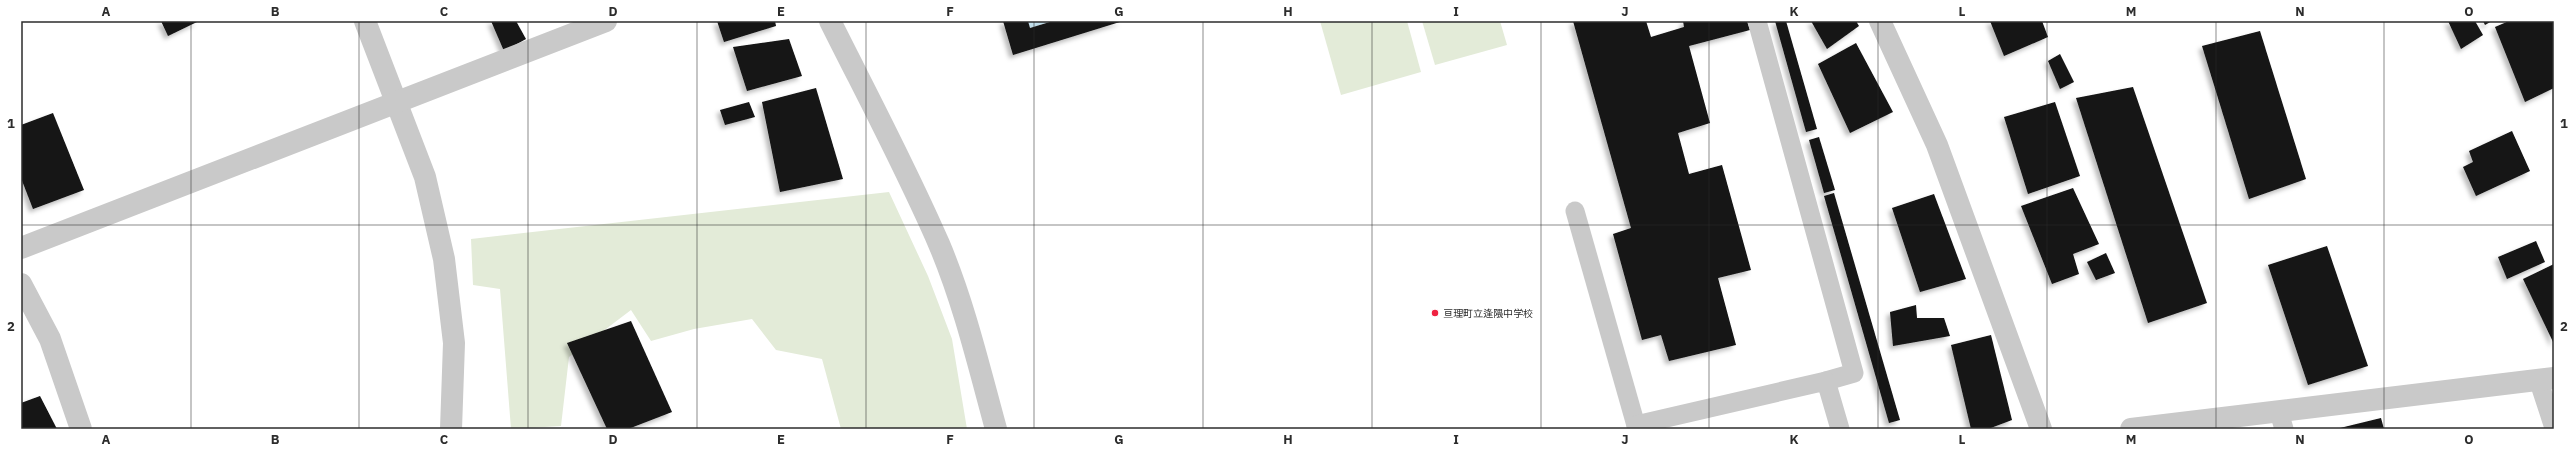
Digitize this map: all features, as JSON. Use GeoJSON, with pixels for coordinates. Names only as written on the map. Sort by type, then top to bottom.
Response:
{"type":"FeatureCollection","features":[{"type":"Feature","properties":{"kind":"street"},"geometry":{"type":"LineString","coordinates":[[365,21],[398,100],[425,177],[444,259],[454,343],[451,429]]}},
{"type":"Feature","properties":{"kind":"street"},"geometry":{"type":"LineString","coordinates":[[21,248],[398,100],[606,21]]}},
{"type":"Feature","properties":{"kind":"street"},"geometry":{"type":"LineString","coordinates":[[830,21],[899,156],[939,246],[968,330],[996,429]]}},
{"type":"Feature","properties":{"kind":"street"},"geometry":{"type":"LineString","coordinates":[[1880,21],[1937,145],[2041,429]]}},
{"type":"Feature","properties":{"kind":"street"},"geometry":{"type":"LineString","coordinates":[[21,284],[50,339],[81,429]]}},
{"type":"Feature","properties":{"kind":"street"},"geometry":{"type":"LineString","coordinates":[[2131,429],[2282,420],[2546,378]]}},
{"type":"Feature","properties":{"kind":"lane"},"geometry":{"type":"LineString","coordinates":[[1575,211],[1637,427],[1854,373],[1757,21]]}},
{"type":"Feature","properties":{"kind":"lane"},"geometry":{"type":"LineString","coordinates":[[2546,378],[2554,428]]}},
{"type":"Feature","properties":{"kind":"lane"},"geometry":{"type":"LineString","coordinates":[[1826,380],[1840,429]]}},
{"type":"Feature","properties":{"kind":"green space"},"geometry":{"type":"Polygon","coordinates":[[[1320,21],[1407,21],[1421,72],[1341,95],[1320,21]]]}},
{"type":"Feature","properties":{"kind":"green space"},"geometry":{"type":"Polygon","coordinates":[[[1422,21],[1500,21],[1507,45],[1435,65],[1422,21]]]}},
{"type":"Feature","properties":{"kind":"green space"},"geometry":{"type":"Polygon","coordinates":[[[889,192],[928,276],[952,339],[967,429],[841,429],[822,359],[776,350],[752,319],[694,329],[651,341],[631,310],[569,357],[561,426],[511,429],[500,289],[473,285],[471,239],[889,192]]]}},
{"type":"Feature","properties":{"kind":"water"},"geometry":{"type":"Polygon","coordinates":[[[1028,21],[1053,21],[1030,28],[1028,21]]]}},
{"type":"Feature","properties":{"kind":"building"},"geometry":{"type":"Polygon","coordinates":[[[161,21],[199,21],[168,36],[161,21]]]}},
{"type":"Feature","properties":{"kind":"building"},"geometry":{"type":"Polygon","coordinates":[[[491,21],[516,21],[526,39],[504,51],[491,21]]]}},
{"type":"Feature","properties":{"kind":"building"},"geometry":{"type":"Polygon","coordinates":[[[717,21],[775,21],[776,26],[724,42],[717,21]]]}},
{"type":"Feature","properties":{"kind":"building"},"geometry":{"type":"Polygon","coordinates":[[[1003,21],[1028,21],[1030,28],[1053,21],[1123,21],[1013,55],[1003,21]]]}},
{"type":"Feature","properties":{"kind":"building"},"geometry":{"type":"Polygon","coordinates":[[[1573,21],[1646,21],[1651,37],[1684,27],[1683,21],[1747,21],[1750,30],[1689,46],[1710,123],[1678,133],[1689,174],[1722,165],[1751,270],[1718,278],[1736,345],[1669,361],[1661,335],[1642,340],[1613,234],[1631,228],[1573,21]]]}},
{"type":"Feature","properties":{"kind":"building"},"geometry":{"type":"Polygon","coordinates":[[[1775,21],[1786,21],[1817,129],[1806,132],[1775,21]]]}},
{"type":"Feature","properties":{"kind":"building"},"geometry":{"type":"Polygon","coordinates":[[[1811,21],[1856,21],[1859,26],[1827,49],[1811,21]]]}},
{"type":"Feature","properties":{"kind":"building"},"geometry":{"type":"Polygon","coordinates":[[[1990,21],[2042,21],[2048,37],[2004,56],[1990,21]]]}},
{"type":"Feature","properties":{"kind":"building"},"geometry":{"type":"Polygon","coordinates":[[[2448,21],[2475,21],[2483,35],[2461,49],[2448,21]]]}},
{"type":"Feature","properties":{"kind":"building"},"geometry":{"type":"Polygon","coordinates":[[[2483,21],[2492,21],[2485,25],[2483,21]]]}},
{"type":"Feature","properties":{"kind":"building"},"geometry":{"type":"Polygon","coordinates":[[[2509,21],[2554,21],[2554,88],[2525,102],[2495,27],[2509,21]]]}},
{"type":"Feature","properties":{"kind":"building"},"geometry":{"type":"Polygon","coordinates":[[[2260,31],[2306,179],[2249,199],[2202,46],[2260,31]]]}},
{"type":"Feature","properties":{"kind":"building"},"geometry":{"type":"Polygon","coordinates":[[[789,39],[802,76],[747,91],[733,47],[789,39]]]}},
{"type":"Feature","properties":{"kind":"building"},"geometry":{"type":"Polygon","coordinates":[[[1856,43],[1893,112],[1850,133],[1818,64],[1856,43]]]}},
{"type":"Feature","properties":{"kind":"building"},"geometry":{"type":"Polygon","coordinates":[[[2060,54],[2074,82],[2060,89],[2048,61],[2060,54]]]}},
{"type":"Feature","properties":{"kind":"building"},"geometry":{"type":"Polygon","coordinates":[[[2133,87],[2207,303],[2148,323],[2076,98],[2133,87]]]}},
{"type":"Feature","properties":{"kind":"building"},"geometry":{"type":"Polygon","coordinates":[[[816,88],[843,179],[780,192],[762,102],[816,88]]]}},
{"type":"Feature","properties":{"kind":"building"},"geometry":{"type":"Polygon","coordinates":[[[749,102],[755,117],[725,125],[720,110],[749,102]]]}},
{"type":"Feature","properties":{"kind":"building"},"geometry":{"type":"Polygon","coordinates":[[[2055,102],[2080,176],[2028,194],[2004,117],[2055,102]]]}},
{"type":"Feature","properties":{"kind":"building"},"geometry":{"type":"Polygon","coordinates":[[[53,113],[84,190],[33,209],[21,178],[21,125],[53,113]]]}},
{"type":"Feature","properties":{"kind":"building"},"geometry":{"type":"Polygon","coordinates":[[[2512,131],[2530,171],[2476,196],[2463,167],[2473,162],[2469,151],[2512,131]]]}},
{"type":"Feature","properties":{"kind":"building"},"geometry":{"type":"Polygon","coordinates":[[[1819,137],[1835,190],[1824,193],[1809,140],[1819,137]]]}},
{"type":"Feature","properties":{"kind":"building"},"geometry":{"type":"Polygon","coordinates":[[[2073,188],[2099,244],[2073,254],[2079,274],[2052,284],[2021,206],[2073,188]]]}},
{"type":"Feature","properties":{"kind":"building"},"geometry":{"type":"Polygon","coordinates":[[[1834,193],[1900,420],[1889,423],[1824,196],[1834,193]]]}},
{"type":"Feature","properties":{"kind":"building"},"geometry":{"type":"Polygon","coordinates":[[[1934,194],[1966,279],[1920,292],[1892,208],[1934,194]]]}},
{"type":"Feature","properties":{"kind":"building"},"geometry":{"type":"Polygon","coordinates":[[[2536,241],[2545,262],[2507,279],[2498,257],[2536,241]]]}},
{"type":"Feature","properties":{"kind":"building"},"geometry":{"type":"Polygon","coordinates":[[[2327,246],[2368,366],[2308,385],[2268,265],[2327,246]]]}},
{"type":"Feature","properties":{"kind":"building"},"geometry":{"type":"Polygon","coordinates":[[[2106,253],[2115,273],[2096,280],[2087,262],[2106,253]]]}},
{"type":"Feature","properties":{"kind":"building"},"geometry":{"type":"Polygon","coordinates":[[[2554,264],[2554,344],[2523,279],[2554,264]]]}},
{"type":"Feature","properties":{"kind":"building"},"geometry":{"type":"Polygon","coordinates":[[[1916,305],[1917,318],[1944,318],[1950,336],[1893,346],[1890,312],[1916,305]]]}},
{"type":"Feature","properties":{"kind":"building"},"geometry":{"type":"Polygon","coordinates":[[[631,321],[672,412],[628,429],[607,429],[567,343],[631,321]]]}},
{"type":"Feature","properties":{"kind":"building"},"geometry":{"type":"Polygon","coordinates":[[[1991,335],[2012,420],[1988,429],[1971,429],[1951,345],[1991,335]]]}},
{"type":"Feature","properties":{"kind":"building"},"geometry":{"type":"Polygon","coordinates":[[[40,396],[57,429],[21,429],[21,403],[40,396]]]}},
{"type":"Feature","properties":{"kind":"building"},"geometry":{"type":"Polygon","coordinates":[[[2381,418],[2384,429],[2340,429],[2340,428],[2381,418]]]}},
{"type":"Feature","properties":{"kind":"place","name":"亘理町立逢隈中学校"},"geometry":{"type":"Point","coordinates":[1435,313]}}]}
